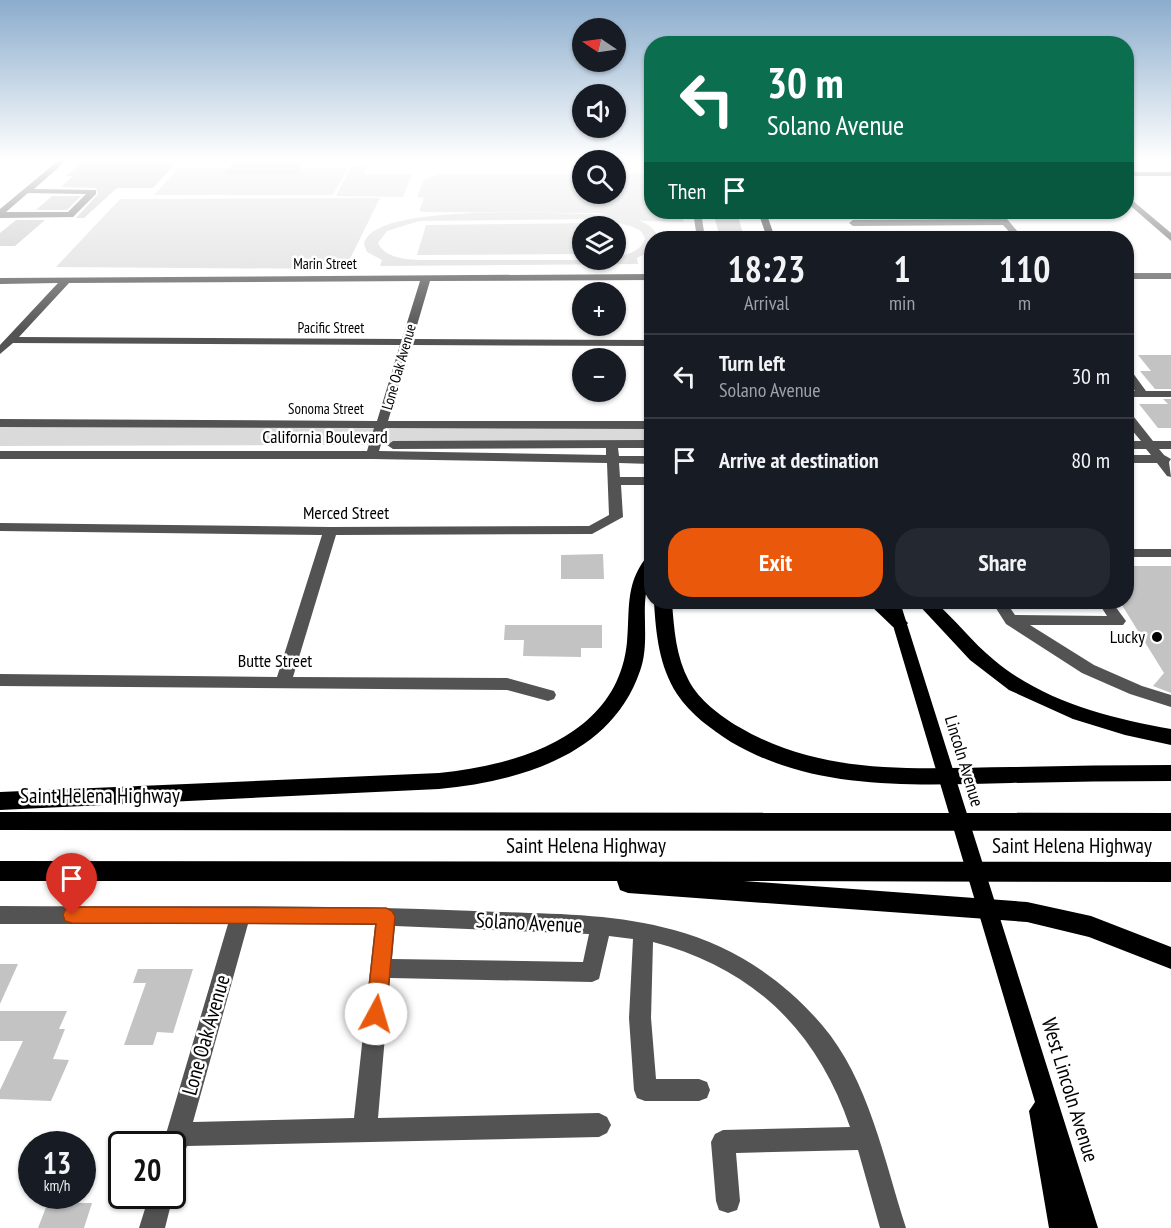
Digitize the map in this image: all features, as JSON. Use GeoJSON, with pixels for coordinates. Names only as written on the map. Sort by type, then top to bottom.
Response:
{"type":"FeatureCollection","features":[{"type":"Feature","properties":{"kind":"highway"},"geometry":{"type":"LineString","coordinates":[[0,801],[439,781],[492,775],[540,760],[578,738],[612,710],[630,679],[636,644],[636,597],[644,570]]}},
{"type":"Feature","properties":{"kind":"highway"},"geometry":{"type":"LineString","coordinates":[[663,609],[666,648],[679,682],[704,714],[743,741],[785,759],[833,771],[884,776],[1171,773]]}},
{"type":"Feature","properties":{"kind":"highway"},"geometry":{"type":"LineString","coordinates":[[884,609],[900,622]]}},
{"type":"Feature","properties":{"kind":"highway"},"geometry":{"type":"LineString","coordinates":[[931,609],[958,638],[996,672],[1041,699],[1090,718],[1171,737]]}},
{"type":"Feature","properties":{"kind":"highway","name":"Saint Helena Highway"},"geometry":{"type":"LineString","coordinates":[[0,821],[1171,822]]}},
{"type":"Feature","properties":{"kind":"highway","name":"Saint Helena Highway"},"geometry":{"type":"LineString","coordinates":[[0,871],[1171,872]]}},
{"type":"Feature","properties":{"kind":"highway"},"geometry":{"type":"LineString","coordinates":[[338,871],[611,881],[1016,911],[1091,927],[1171,958]]}},
{"type":"Feature","properties":{"kind":"main road","name":"Lincoln Avenue"},"geometry":{"type":"LineString","coordinates":[[895,609],[1006,967]]}},
{"type":"Feature","properties":{"kind":"main road","name":"West Lincoln Avenue"},"geometry":{"type":"LineString","coordinates":[[1006,967],[1085,1228]]}},
{"type":"Feature","properties":{"kind":"main road"},"geometry":{"type":"LineString","coordinates":[[1029,1043],[1062,1228]]}},
{"type":"Feature","properties":{"kind":"main road"},"geometry":{"type":"LineString","coordinates":[[1077,1201],[1091,1228]]}},
{"type":"Feature","properties":{"kind":"street"},"geometry":{"type":"LineString","coordinates":[[1148,217],[1171,238]]}},
{"type":"Feature","properties":{"kind":"street"},"geometry":{"type":"LineString","coordinates":[[1003,219],[1013,231]]}},
{"type":"Feature","properties":{"kind":"street"},"geometry":{"type":"LineString","coordinates":[[853,223],[1006,222]]}},
{"type":"Feature","properties":{"kind":"street"},"geometry":{"type":"LineString","coordinates":[[1134,276],[1171,276]]}},
{"type":"Feature","properties":{"kind":"street","name":"Marin Street"},"geometry":{"type":"LineString","coordinates":[[0,281],[644,277]]}},
{"type":"Feature","properties":{"kind":"street","name":"Lone Oak Avenue"},"geometry":{"type":"LineString","coordinates":[[374,450],[426,278]]}},
{"type":"Feature","properties":{"kind":"street"},"geometry":{"type":"LineString","coordinates":[[0,351],[67,280]]}},
{"type":"Feature","properties":{"kind":"street","name":"Pacific Street"},"geometry":{"type":"LineString","coordinates":[[10,340],[406,344],[644,343]]}},
{"type":"Feature","properties":{"kind":"street"},"geometry":{"type":"LineString","coordinates":[[1134,382],[1143,394]]}},
{"type":"Feature","properties":{"kind":"street"},"geometry":{"type":"LineString","coordinates":[[1134,394],[1171,394]]}},
{"type":"Feature","properties":{"kind":"street","name":"Sonoma Street"},"geometry":{"type":"LineString","coordinates":[[0,423],[644,425]]}},
{"type":"Feature","properties":{"kind":"street"},"geometry":{"type":"LineString","coordinates":[[1134,425],[1149,445],[1166,459],[1171,472]]}},
{"type":"Feature","properties":{"kind":"street","name":"Merced Street"},"geometry":{"type":"LineString","coordinates":[[0,527],[330,531],[592,530],[616,517],[612,444]]}},
{"type":"Feature","properties":{"kind":"street","name":"California Boulevard"},"geometry":{"type":"LineString","coordinates":[[0,455],[644,444]]}},
{"type":"Feature","properties":{"kind":"street"},"geometry":{"type":"LineString","coordinates":[[1134,445],[1171,445]]}},
{"type":"Feature","properties":{"kind":"street","name":"California Boulevard"},"geometry":{"type":"LineString","coordinates":[[0,446],[374,450],[644,460]]}},
{"type":"Feature","properties":{"kind":"street"},"geometry":{"type":"LineString","coordinates":[[1134,459],[1166,459]]}},
{"type":"Feature","properties":{"kind":"street"},"geometry":{"type":"LineString","coordinates":[[615,481],[644,481]]}},
{"type":"Feature","properties":{"kind":"street"},"geometry":{"type":"LineString","coordinates":[[284,681],[330,531]]}},
{"type":"Feature","properties":{"kind":"street"},"geometry":{"type":"LineString","coordinates":[[1134,553],[1171,553]]}},
{"type":"Feature","properties":{"kind":"street"},"geometry":{"type":"LineString","coordinates":[[1004,609],[1011,620],[1088,669],[1136,690],[1171,701]]}},
{"type":"Feature","properties":{"kind":"street"},"geometry":{"type":"LineString","coordinates":[[1011,620],[1118,621],[1110,609]]}},
{"type":"Feature","properties":{"kind":"street","name":"Butte Street"},"geometry":{"type":"LineString","coordinates":[[0,680],[507,684],[548,694]]}},
{"type":"Feature","properties":{"kind":"street","name":"Solano Avenue"},"geometry":{"type":"LineString","coordinates":[[0,915],[386,916],[600,927],[674,938],[724,957],[773,992],[816,1034],[850,1092],[893,1228]]}},
{"type":"Feature","properties":{"kind":"street","name":"Lone Oak Avenue"},"geometry":{"type":"LineString","coordinates":[[179,1131],[240,916]]}},
{"type":"Feature","properties":{"kind":"street"},"geometry":{"type":"LineString","coordinates":[[365,1130],[386,916]]}},
{"type":"Feature","properties":{"kind":"street"},"geometry":{"type":"LineString","coordinates":[[381,968],[592,972],[600,927]]}},
{"type":"Feature","properties":{"kind":"street"},"geometry":{"type":"LineString","coordinates":[[643,933],[640,1018],[645,1090],[699,1090]]}},
{"type":"Feature","properties":{"kind":"street"},"geometry":{"type":"LineString","coordinates":[[186,1144],[365,1130],[600,1125]]}},
{"type":"Feature","properties":{"kind":"street"},"geometry":{"type":"LineString","coordinates":[[728,1201],[723,1142],[864,1138]]}},
{"type":"Feature","properties":{"kind":"street"},"geometry":{"type":"LineString","coordinates":[[152,1228],[157,1209]]}},
{"type":"Feature","properties":{"kind":"shaded area"},"geometry":{"type":"Polygon","coordinates":[[[103,217],[370,217],[345,269],[56,267],[103,217]]]}},
{"type":"Feature","properties":{"kind":"shaded area"},"geometry":{"type":"Polygon","coordinates":[[[423,217],[572,217],[572,219],[419,221],[387,231],[378,243],[386,252],[398,258],[412,260],[572,260],[572,265],[380,266],[382,260],[367,252],[364,244],[375,231],[398,222],[423,217]]]}},
{"type":"Feature","properties":{"kind":"shaded area"},"geometry":{"type":"Polygon","coordinates":[[[626,217],[683,219],[684,222],[643,221],[626,217]]]}},
{"type":"Feature","properties":{"kind":"shaded area"},"geometry":{"type":"Polygon","coordinates":[[[626,217],[648,225],[655,231],[644,231],[644,236],[641,231],[626,225],[626,217]]]}},
{"type":"Feature","properties":{"kind":"shaded area"},"geometry":{"type":"Polygon","coordinates":[[[572,223],[572,254],[417,255],[426,225],[572,223]]]}},
{"type":"Feature","properties":{"kind":"shaded area"},"geometry":{"type":"Polygon","coordinates":[[[644,240],[644,254],[637,258],[638,264],[626,264],[626,255],[641,246],[644,240]]]}},
{"type":"Feature","properties":{"kind":"shaded area"},"geometry":{"type":"Polygon","coordinates":[[[0,423],[644,425],[644,444],[0,446],[0,423]]]}},
{"type":"Feature","properties":{"kind":"building"},"geometry":{"type":"Polygon","coordinates":[[[715,219],[739,219],[742,231],[718,231],[715,219]]]}},
{"type":"Feature","properties":{"kind":"building"},"geometry":{"type":"Polygon","coordinates":[[[16,220],[45,220],[15,246],[0,246],[0,233],[16,220]]]}},
{"type":"Feature","properties":{"kind":"building"},"geometry":{"type":"Polygon","coordinates":[[[1138,355],[1171,355],[1171,389],[1155,389],[1140,371],[1151,371],[1138,355]]]}},
{"type":"Feature","properties":{"kind":"building"},"geometry":{"type":"Polygon","coordinates":[[[1163,399],[1171,399],[1171,428],[1158,428],[1139,404],[1168,404],[1163,399]]]}},
{"type":"Feature","properties":{"kind":"building"},"geometry":{"type":"Polygon","coordinates":[[[603,554],[604,579],[561,579],[561,555],[603,554]]]}},
{"type":"Feature","properties":{"kind":"building","name":"Lucky"},"geometry":{"type":"Polygon","coordinates":[[[1134,566],[1171,566],[1171,693],[1153,686],[1164,673],[1124,609],[1134,609],[1134,566]]]}},
{"type":"Feature","properties":{"kind":"building"},"geometry":{"type":"Polygon","coordinates":[[[505,625],[602,625],[602,648],[581,648],[581,657],[523,656],[524,640],[504,640],[505,625]]]}},
{"type":"Feature","properties":{"kind":"building"},"geometry":{"type":"Polygon","coordinates":[[[0,964],[18,964],[0,1004],[0,964]]]}},
{"type":"Feature","properties":{"kind":"building"},"geometry":{"type":"Polygon","coordinates":[[[138,969],[193,969],[173,1033],[157,1032],[153,1045],[124,1045],[146,983],[133,983],[138,969]]]}},
{"type":"Feature","properties":{"kind":"building"},"geometry":{"type":"Polygon","coordinates":[[[0,1011],[67,1011],[59,1029],[65,1029],[53,1059],[69,1060],[51,1101],[0,1099],[0,1090],[23,1041],[0,1041],[0,1011]]]}},
{"type":"Feature","properties":{"kind":"building"},"geometry":{"type":"Polygon","coordinates":[[[45,1209],[90,1209],[84,1228],[38,1228],[45,1209]]]}},
{"type":"Feature","properties":{"kind":"place","name":"Lucky"},"geometry":{"type":"Point","coordinates":[1157,637]}},
{"type":"Feature","properties":{"kind":"route"},"geometry":{"type":"LineString","coordinates":[[72,915],[386,916],[376,1014]]}}]}
